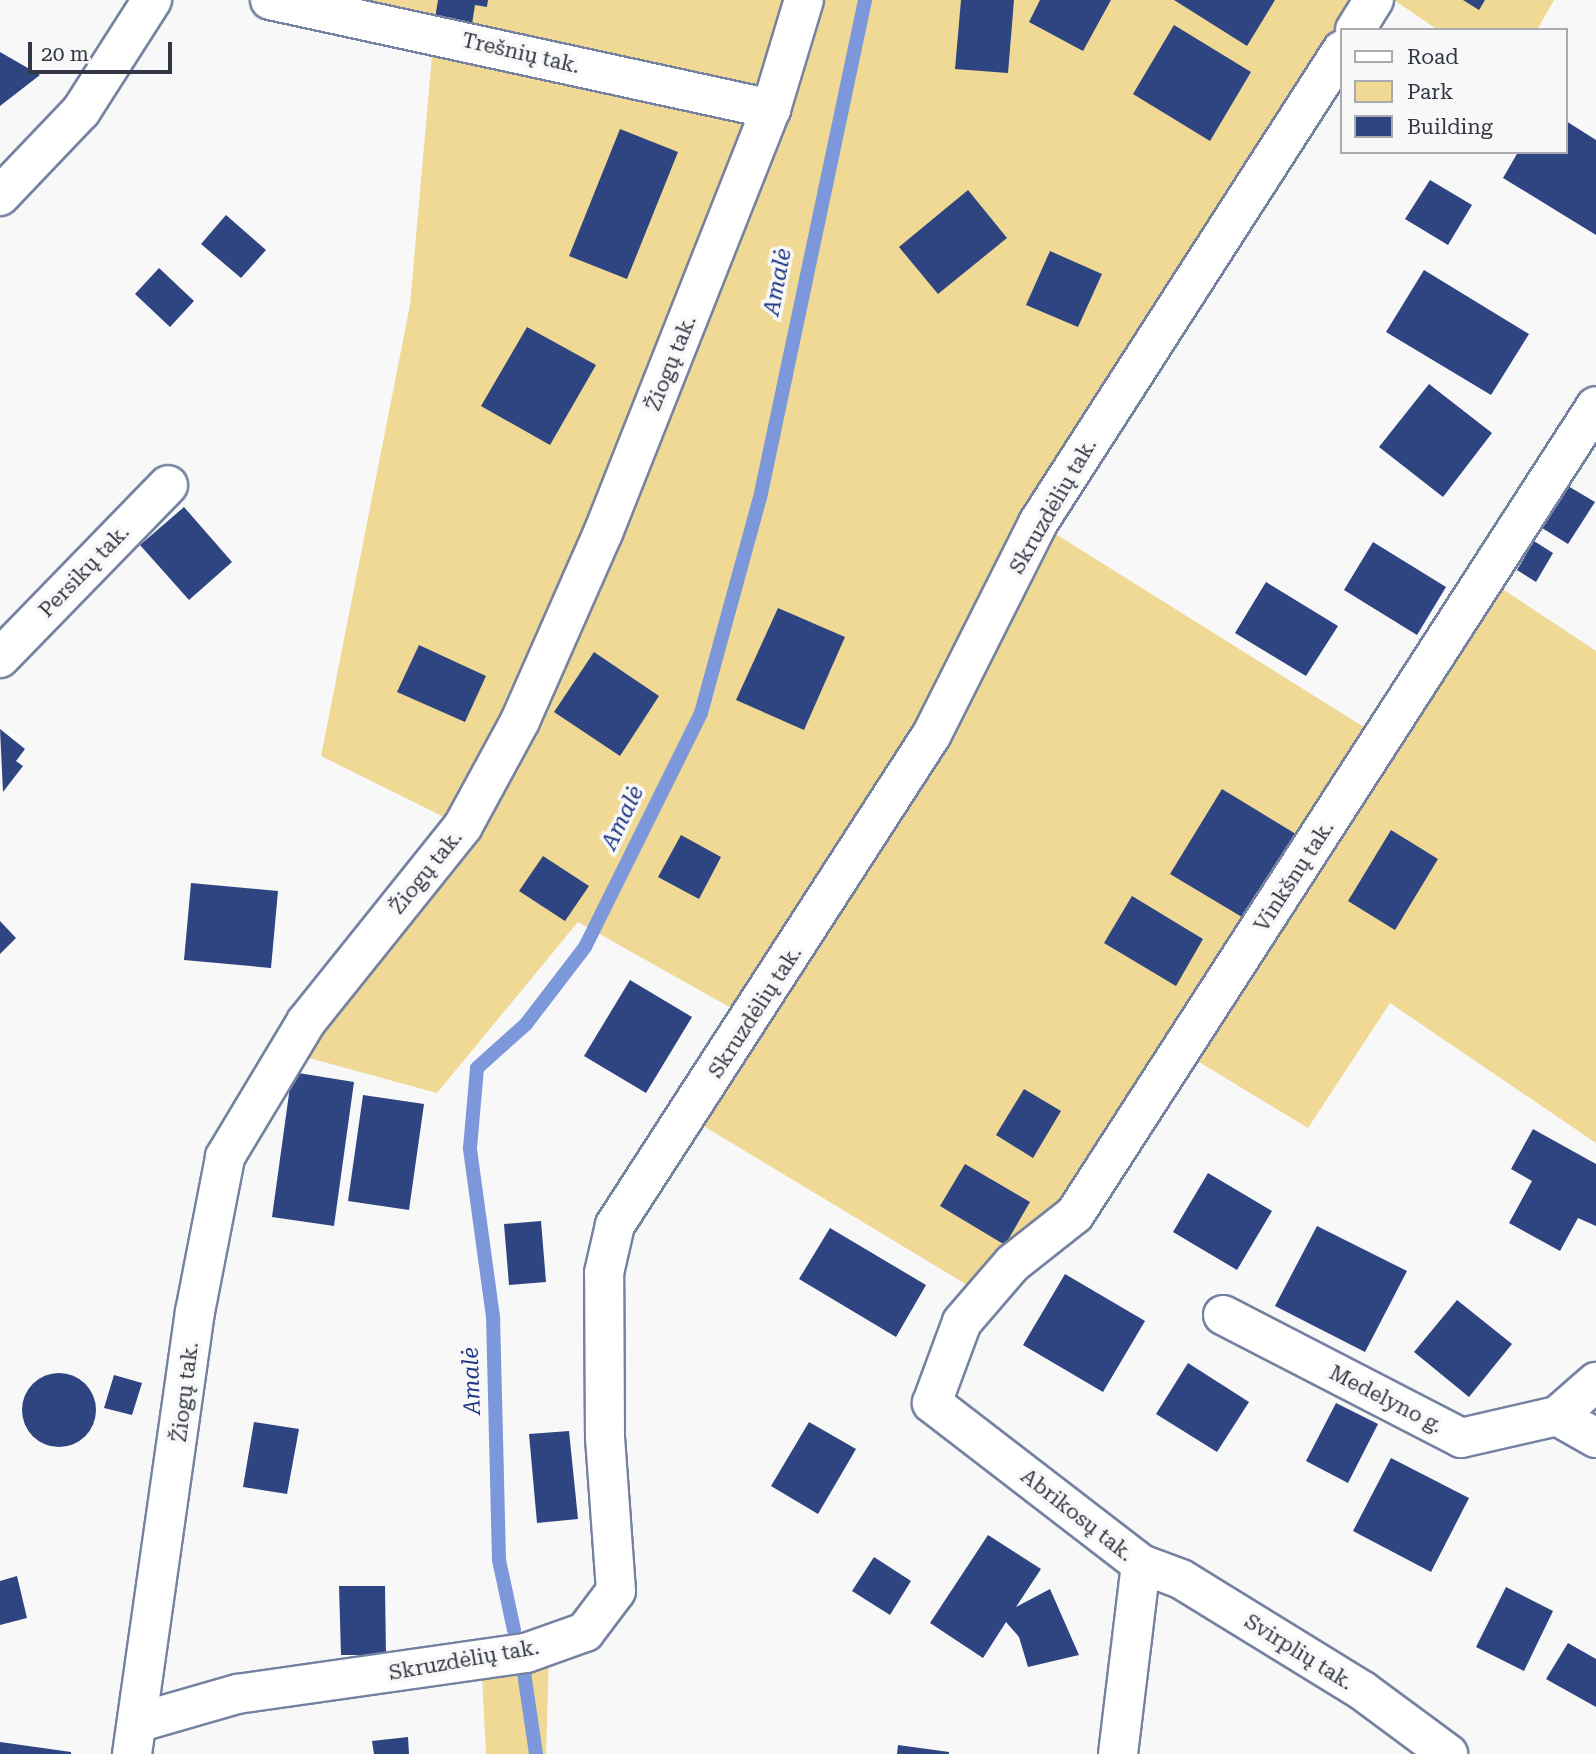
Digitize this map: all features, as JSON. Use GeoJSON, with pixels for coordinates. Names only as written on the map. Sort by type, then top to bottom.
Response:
{"type":"FeatureCollection","features":[{"type":"Feature","properties":{"kind":"street"},"geometry":{"type":"LineString","coordinates":[[0,196],[81,111],[152,0]]}},
{"type":"Feature","properties":{"kind":"street","name":"Trešnių tak."},"geometry":{"type":"LineString","coordinates":[[270,0],[772,109]]}},
{"type":"Feature","properties":{"kind":"street","name":"Žiogų tak."},"geometry":{"type":"LineString","coordinates":[[136,1738],[195,1312],[225,1157],[306,1022],[463,826],[520,721],[603,533],[772,109],[804,0]]}},
{"type":"Feature","properties":{"kind":"street"},"geometry":{"type":"LineString","coordinates":[[1356,28],[1374,0]]}},
{"type":"Feature","properties":{"kind":"street","name":"Skruzdėlių tak."},"geometry":{"type":"LineString","coordinates":[[136,1738],[237,1694],[526,1653],[585,1632],[616,1591],[605,1438],[604,1287],[615,1225],[932,734],[1038,523],[1340,53]]}},
{"type":"Feature","properties":{"kind":"street","name":"Vinkšnų tak."},"geometry":{"type":"LineString","coordinates":[[962,1322],[1013,1263],[1075,1214],[1596,406]]}},
{"type":"Feature","properties":{"kind":"street","name":"Persikų tak."},"geometry":{"type":"LineString","coordinates":[[0,657],[168,485]]}},
{"type":"Feature","properties":{"kind":"street","name":"Medelyno g."},"geometry":{"type":"LineString","coordinates":[[1223,1315],[1461,1438],[1557,1416],[1596,1382]]}},
{"type":"Feature","properties":{"kind":"street","name":"Abrikosų tak."},"geometry":{"type":"LineString","coordinates":[[962,1322],[932,1404],[1141,1564],[1118,1754]]}},
{"type":"Feature","properties":{"kind":"street"},"geometry":{"type":"LineString","coordinates":[[1557,1416],[1596,1438]]}},
{"type":"Feature","properties":{"kind":"street","name":"Svirplių tak."},"geometry":{"type":"LineString","coordinates":[[1141,1564],[1181,1579],[1363,1691],[1448,1754]]}},
{"type":"Feature","properties":{"kind":"green space"},"geometry":{"type":"Polygon","coordinates":[[[286,0],[1374,0],[1356,28],[1340,28],[1340,53],[1038,523],[1383,739],[1486,578],[1596,651],[1596,1143],[1390,1003],[1308,1128],[1181,1051],[1075,1214],[969,1286],[687,1116],[751,1019],[578,922],[437,1093],[287,1052],[462,826],[321,756],[410,305],[434,33],[286,0]]]}},
{"type":"Feature","properties":{"kind":"green space"},"geometry":{"type":"Polygon","coordinates":[[[1394,0],[1554,0],[1538,28],[1435,28],[1394,0]]]}},
{"type":"Feature","properties":{"kind":"green space"},"geometry":{"type":"Polygon","coordinates":[[[549,1656],[546,1754],[486,1754],[482,1676],[549,1656]]]}},
{"type":"Feature","properties":{"kind":"building"},"geometry":{"type":"Polygon","coordinates":[[[438,0],[488,0],[487,7],[475,5],[472,24],[435,18],[438,0]]]}},
{"type":"Feature","properties":{"kind":"building"},"geometry":{"type":"Polygon","coordinates":[[[961,0],[1014,0],[1008,73],[955,69],[961,0]]]}},
{"type":"Feature","properties":{"kind":"building"},"geometry":{"type":"Polygon","coordinates":[[[1040,0],[1111,0],[1083,51],[1029,22],[1040,0]]]}},
{"type":"Feature","properties":{"kind":"building"},"geometry":{"type":"Polygon","coordinates":[[[1174,0],[1275,0],[1247,46],[1174,0]]]}},
{"type":"Feature","properties":{"kind":"building"},"geometry":{"type":"Polygon","coordinates":[[[1463,0],[1485,0],[1479,10],[1463,0]]]}},
{"type":"Feature","properties":{"kind":"building"},"geometry":{"type":"Polygon","coordinates":[[[1174,25],[1251,72],[1210,141],[1133,94],[1174,25]]]}},
{"type":"Feature","properties":{"kind":"building"},"geometry":{"type":"Polygon","coordinates":[[[0,52],[40,75],[0,106],[0,52]]]}},
{"type":"Feature","properties":{"kind":"building"},"geometry":{"type":"Polygon","coordinates":[[[1568,122],[1596,140],[1596,235],[1503,178],[1517,154],[1568,154],[1568,122]]]}},
{"type":"Feature","properties":{"kind":"building"},"geometry":{"type":"Polygon","coordinates":[[[620,129],[678,152],[627,279],[569,256],[620,129]]]}},
{"type":"Feature","properties":{"kind":"building"},"geometry":{"type":"Polygon","coordinates":[[[1430,180],[1472,205],[1448,245],[1405,219],[1430,180]]]}},
{"type":"Feature","properties":{"kind":"building"},"geometry":{"type":"Polygon","coordinates":[[[968,190],[1007,238],[938,294],[899,247],[968,190]]]}},
{"type":"Feature","properties":{"kind":"building"},"geometry":{"type":"Polygon","coordinates":[[[226,215],[266,250],[241,278],[201,244],[226,215]]]}},
{"type":"Feature","properties":{"kind":"building"},"geometry":{"type":"Polygon","coordinates":[[[1050,251],[1102,274],[1078,327],[1026,305],[1050,251]]]}},
{"type":"Feature","properties":{"kind":"building"},"geometry":{"type":"Polygon","coordinates":[[[159,268],[194,301],[170,327],[135,294],[159,268]]]}},
{"type":"Feature","properties":{"kind":"building"},"geometry":{"type":"Polygon","coordinates":[[[1424,270],[1529,334],[1491,395],[1386,332],[1424,270]]]}},
{"type":"Feature","properties":{"kind":"building"},"geometry":{"type":"Polygon","coordinates":[[[527,327],[596,365],[550,445],[481,406],[527,327]]]}},
{"type":"Feature","properties":{"kind":"building"},"geometry":{"type":"Polygon","coordinates":[[[1429,384],[1492,433],[1443,497],[1379,447],[1429,384]]]}},
{"type":"Feature","properties":{"kind":"building"},"geometry":{"type":"Polygon","coordinates":[[[1568,486],[1595,502],[1568,544],[1542,528],[1568,486]]]}},
{"type":"Feature","properties":{"kind":"building"},"geometry":{"type":"Polygon","coordinates":[[[184,507],[232,562],[189,600],[140,545],[184,507]]]}},
{"type":"Feature","properties":{"kind":"building"},"geometry":{"type":"Polygon","coordinates":[[[1534,541],[1553,553],[1536,582],[1517,570],[1534,541]]]}},
{"type":"Feature","properties":{"kind":"building"},"geometry":{"type":"Polygon","coordinates":[[[1373,542],[1446,587],[1417,635],[1344,590],[1373,542]]]}},
{"type":"Feature","properties":{"kind":"building"},"geometry":{"type":"Polygon","coordinates":[[[1266,582],[1338,626],[1306,676],[1235,633],[1266,582]]]}},
{"type":"Feature","properties":{"kind":"building"},"geometry":{"type":"Polygon","coordinates":[[[778,608],[845,637],[804,730],[736,700],[778,608]]]}},
{"type":"Feature","properties":{"kind":"building"},"geometry":{"type":"Polygon","coordinates":[[[419,645],[486,676],[465,722],[397,692],[419,645]]]}},
{"type":"Feature","properties":{"kind":"building"},"geometry":{"type":"Polygon","coordinates":[[[594,652],[659,696],[620,756],[554,712],[594,652]]]}},
{"type":"Feature","properties":{"kind":"building"},"geometry":{"type":"Polygon","coordinates":[[[0,729],[25,749],[16,761],[23,766],[3,792],[0,729]]]}},
{"type":"Feature","properties":{"kind":"building"},"geometry":{"type":"Polygon","coordinates":[[[1222,789],[1304,839],[1252,923],[1170,874],[1222,789]]]}},
{"type":"Feature","properties":{"kind":"building"},"geometry":{"type":"Polygon","coordinates":[[[1391,830],[1438,859],[1395,930],[1348,901],[1391,830]]]}},
{"type":"Feature","properties":{"kind":"building"},"geometry":{"type":"Polygon","coordinates":[[[681,835],[721,857],[699,899],[658,877],[681,835]]]}},
{"type":"Feature","properties":{"kind":"building"},"geometry":{"type":"Polygon","coordinates":[[[543,856],[589,886],[565,921],[519,891],[543,856]]]}},
{"type":"Feature","properties":{"kind":"building"},"geometry":{"type":"Polygon","coordinates":[[[191,883],[278,891],[271,968],[184,960],[191,883]]]}},
{"type":"Feature","properties":{"kind":"building"},"geometry":{"type":"Polygon","coordinates":[[[1132,896],[1203,939],[1176,986],[1104,943],[1132,896]]]}},
{"type":"Feature","properties":{"kind":"building"},"geometry":{"type":"Polygon","coordinates":[[[0,921],[16,938],[0,954],[0,921]]]}},
{"type":"Feature","properties":{"kind":"building"},"geometry":{"type":"Polygon","coordinates":[[[630,980],[692,1017],[646,1093],[584,1056],[630,980]]]}},
{"type":"Feature","properties":{"kind":"building"},"geometry":{"type":"Polygon","coordinates":[[[292,1072],[354,1082],[334,1226],[272,1217],[292,1072]]]}},
{"type":"Feature","properties":{"kind":"building"},"geometry":{"type":"Polygon","coordinates":[[[1024,1089],[1061,1111],[1033,1158],[996,1135],[1024,1089]]]}},
{"type":"Feature","properties":{"kind":"building"},"geometry":{"type":"Polygon","coordinates":[[[363,1095],[424,1104],[409,1210],[348,1201],[363,1095]]]}},
{"type":"Feature","properties":{"kind":"building"},"geometry":{"type":"Polygon","coordinates":[[[1533,1129],[1596,1164],[1596,1226],[1578,1218],[1560,1251],[1509,1223],[1532,1181],[1511,1169],[1533,1129]]]}},
{"type":"Feature","properties":{"kind":"building"},"geometry":{"type":"Polygon","coordinates":[[[965,1164],[1030,1202],[1005,1245],[940,1206],[965,1164]]]}},
{"type":"Feature","properties":{"kind":"building"},"geometry":{"type":"Polygon","coordinates":[[[1208,1173],[1272,1211],[1237,1270],[1173,1232],[1208,1173]]]}},
{"type":"Feature","properties":{"kind":"building"},"geometry":{"type":"Polygon","coordinates":[[[541,1221],[546,1282],[509,1285],[504,1224],[541,1221]]]}},
{"type":"Feature","properties":{"kind":"building"},"geometry":{"type":"Polygon","coordinates":[[[1317,1226],[1407,1271],[1365,1352],[1275,1306],[1317,1226]]]}},
{"type":"Feature","properties":{"kind":"building"},"geometry":{"type":"Polygon","coordinates":[[[830,1228],[926,1285],[896,1337],[799,1279],[830,1228]]]}},
{"type":"Feature","properties":{"kind":"building"},"geometry":{"type":"Polygon","coordinates":[[[1065,1274],[1145,1321],[1103,1392],[1023,1345],[1065,1274]]]}},
{"type":"Feature","properties":{"kind":"building"},"geometry":{"type":"Polygon","coordinates":[[[1457,1300],[1512,1344],[1469,1397],[1414,1352],[1457,1300]]]}},
{"type":"Feature","properties":{"kind":"building"},"geometry":{"type":"Polygon","coordinates":[[[1188,1363],[1249,1402],[1217,1452],[1156,1414],[1188,1363]]]}},
{"type":"Feature","properties":{"kind":"building"},"geometry":{"type":"Polygon","coordinates":[[[59,1373],[73,1376],[85,1384],[93,1396],[96,1410],[93,1424],[85,1436],[73,1444],[59,1447],[45,1444],[33,1436],[25,1424],[22,1410],[25,1396],[33,1384],[45,1376],[59,1373]]]}},
{"type":"Feature","properties":{"kind":"building"},"geometry":{"type":"Polygon","coordinates":[[[114,1375],[142,1383],[132,1415],[104,1408],[114,1375]]]}},
{"type":"Feature","properties":{"kind":"building"},"geometry":{"type":"Polygon","coordinates":[[[1336,1403],[1378,1424],[1348,1483],[1306,1461],[1336,1403]]]}},
{"type":"Feature","properties":{"kind":"building"},"geometry":{"type":"Polygon","coordinates":[[[254,1422],[299,1429],[287,1494],[243,1487],[254,1422]]]}},
{"type":"Feature","properties":{"kind":"building"},"geometry":{"type":"Polygon","coordinates":[[[809,1422],[856,1449],[818,1514],[771,1486],[809,1422]]]}},
{"type":"Feature","properties":{"kind":"building"},"geometry":{"type":"Polygon","coordinates":[[[569,1431],[578,1519],[537,1523],[529,1434],[569,1431]]]}},
{"type":"Feature","properties":{"kind":"building"},"geometry":{"type":"Polygon","coordinates":[[[1391,1458],[1469,1498],[1431,1572],[1353,1531],[1391,1458]]]}},
{"type":"Feature","properties":{"kind":"building"},"geometry":{"type":"Polygon","coordinates":[[[988,1535],[1041,1569],[1016,1607],[1050,1589],[1079,1655],[1028,1667],[1019,1637],[1006,1622],[983,1658],[930,1623],[988,1535]]]}},
{"type":"Feature","properties":{"kind":"building"},"geometry":{"type":"Polygon","coordinates":[[[874,1557],[911,1581],[890,1615],[852,1591],[874,1557]]]}},
{"type":"Feature","properties":{"kind":"building"},"geometry":{"type":"Polygon","coordinates":[[[17,1576],[27,1618],[0,1625],[0,1581],[17,1576]]]}},
{"type":"Feature","properties":{"kind":"building"},"geometry":{"type":"Polygon","coordinates":[[[339,1586],[385,1586],[386,1655],[341,1655],[339,1586]]]}},
{"type":"Feature","properties":{"kind":"building"},"geometry":{"type":"Polygon","coordinates":[[[1506,1587],[1553,1611],[1524,1671],[1476,1647],[1506,1587]]]}},
{"type":"Feature","properties":{"kind":"building"},"geometry":{"type":"Polygon","coordinates":[[[1568,1643],[1596,1659],[1596,1707],[1546,1679],[1568,1643]]]}},
{"type":"Feature","properties":{"kind":"building"},"geometry":{"type":"Polygon","coordinates":[[[408,1737],[409,1754],[374,1754],[372,1741],[408,1737]]]}},
{"type":"Feature","properties":{"kind":"building"},"geometry":{"type":"Polygon","coordinates":[[[0,1742],[71,1752],[71,1754],[0,1754],[0,1742]]]}},
{"type":"Feature","properties":{"kind":"building"},"geometry":{"type":"Polygon","coordinates":[[[898,1745],[949,1752],[949,1754],[897,1754],[898,1745]]]}},
{"type":"Feature","properties":{"kind":"waterway","name":"Amalė"},"geometry":{"type":"LineString","coordinates":[[514,1630],[499,1560],[493,1317],[470,1148],[477,1068],[526,1024],[585,947],[701,713],[760,498],[865,0]]}},
{"type":"Feature","properties":{"kind":"waterway","name":"Amalė"},"geometry":{"type":"LineString","coordinates":[[522,1659],[536,1754]]}}]}
